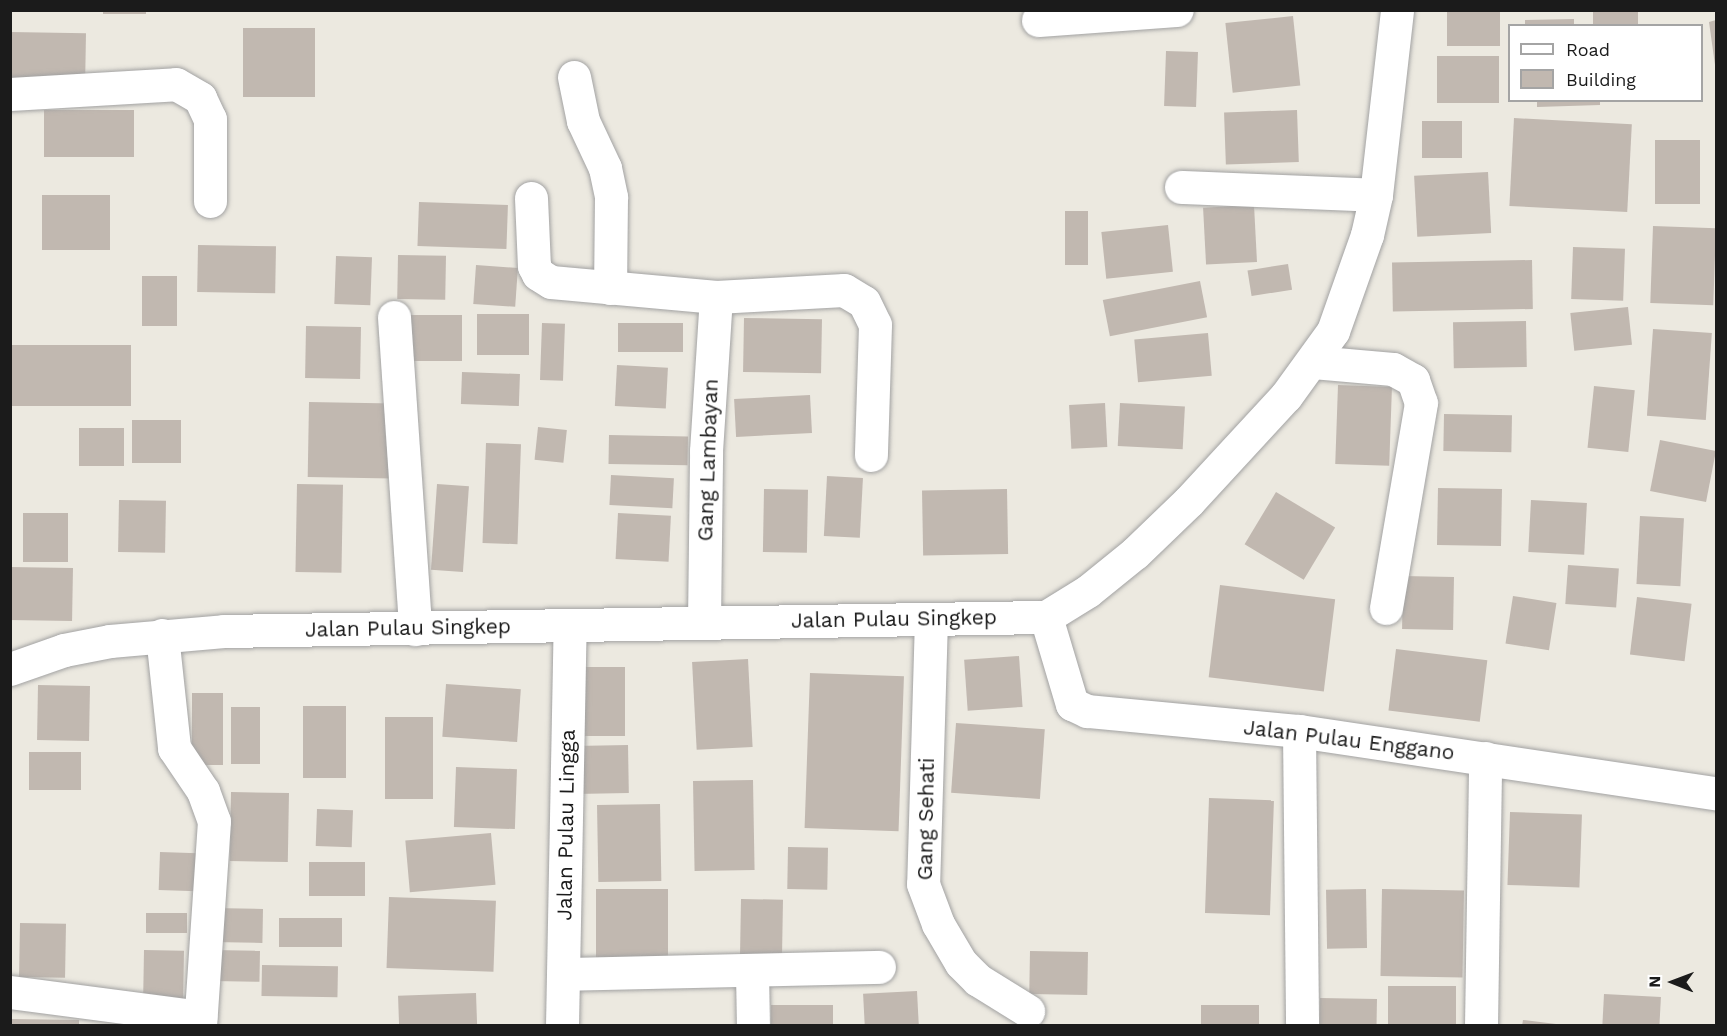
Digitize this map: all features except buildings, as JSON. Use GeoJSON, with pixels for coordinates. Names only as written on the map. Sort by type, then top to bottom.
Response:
{"type":"FeatureCollection","features":[{"type":"Feature","properties":{"kind":"street"},"geometry":{"type":"LineString","coordinates":[[1038,20],[1177,10]]}},
{"type":"Feature","properties":{"kind":"street"},"geometry":{"type":"LineString","coordinates":[[1046,617],[1088,591],[1142,546],[1253,435],[1313,362],[1333,330],[1353,278],[1376,195],[1397,10]]}},
{"type":"Feature","properties":{"kind":"street"},"geometry":{"type":"LineString","coordinates":[[574,77],[583,121],[604,168],[611,197],[610,288]]}},
{"type":"Feature","properties":{"kind":"street"},"geometry":{"type":"LineString","coordinates":[[10,94],[176,84],[200,98],[210,119],[210,201]]}},
{"type":"Feature","properties":{"kind":"street"},"geometry":{"type":"LineString","coordinates":[[1180,187],[1376,195]]}},
{"type":"Feature","properties":{"kind":"street"},"geometry":{"type":"LineString","coordinates":[[531,198],[538,274],[551,282],[716,297],[844,290],[864,302],[875,325],[871,455]]}},
{"type":"Feature","properties":{"kind":"street","name":"Gang Lambayan"},"geometry":{"type":"LineString","coordinates":[[704,622],[706,451],[716,297]]}},
{"type":"Feature","properties":{"kind":"street"},"geometry":{"type":"LineString","coordinates":[[394,317],[415,629]]}},
{"type":"Feature","properties":{"kind":"street"},"geometry":{"type":"LineString","coordinates":[[1313,362],[1393,369],[1413,380],[1421,403],[1386,608]]}},
{"type":"Feature","properties":{"kind":"street","name":"Jalan Pulau Singkep"},"geometry":{"type":"LineString","coordinates":[[10,669],[64,650],[162,635],[704,622],[1046,617]]}},
{"type":"Feature","properties":{"kind":"street","name":"Jalan Pulau Enggano"},"geometry":{"type":"LineString","coordinates":[[1046,617],[1072,704],[1080,707],[1299,731],[1716,793]]}},
{"type":"Feature","properties":{"kind":"street","name":"Gang Sehati"},"geometry":{"type":"LineString","coordinates":[[931,619],[923,884],[938,924],[961,963],[978,980],[1028,1011]]}},
{"type":"Feature","properties":{"kind":"street","name":"Jalan Pulau Lingga"},"geometry":{"type":"LineString","coordinates":[[562,1026],[570,625]]}},
{"type":"Feature","properties":{"kind":"street"},"geometry":{"type":"LineString","coordinates":[[10,992],[200,1021],[214,821],[203,791],[174,747],[162,635]]}},
{"type":"Feature","properties":{"kind":"street"},"geometry":{"type":"LineString","coordinates":[[1299,731],[1302,1026]]}},
{"type":"Feature","properties":{"kind":"street"},"geometry":{"type":"LineString","coordinates":[[1481,1026],[1485,758]]}},
{"type":"Feature","properties":{"kind":"street"},"geometry":{"type":"LineString","coordinates":[[563,974],[879,967]]}},
{"type":"Feature","properties":{"kind":"street"},"geometry":{"type":"LineString","coordinates":[[752,971],[753,1026]]}}]}
